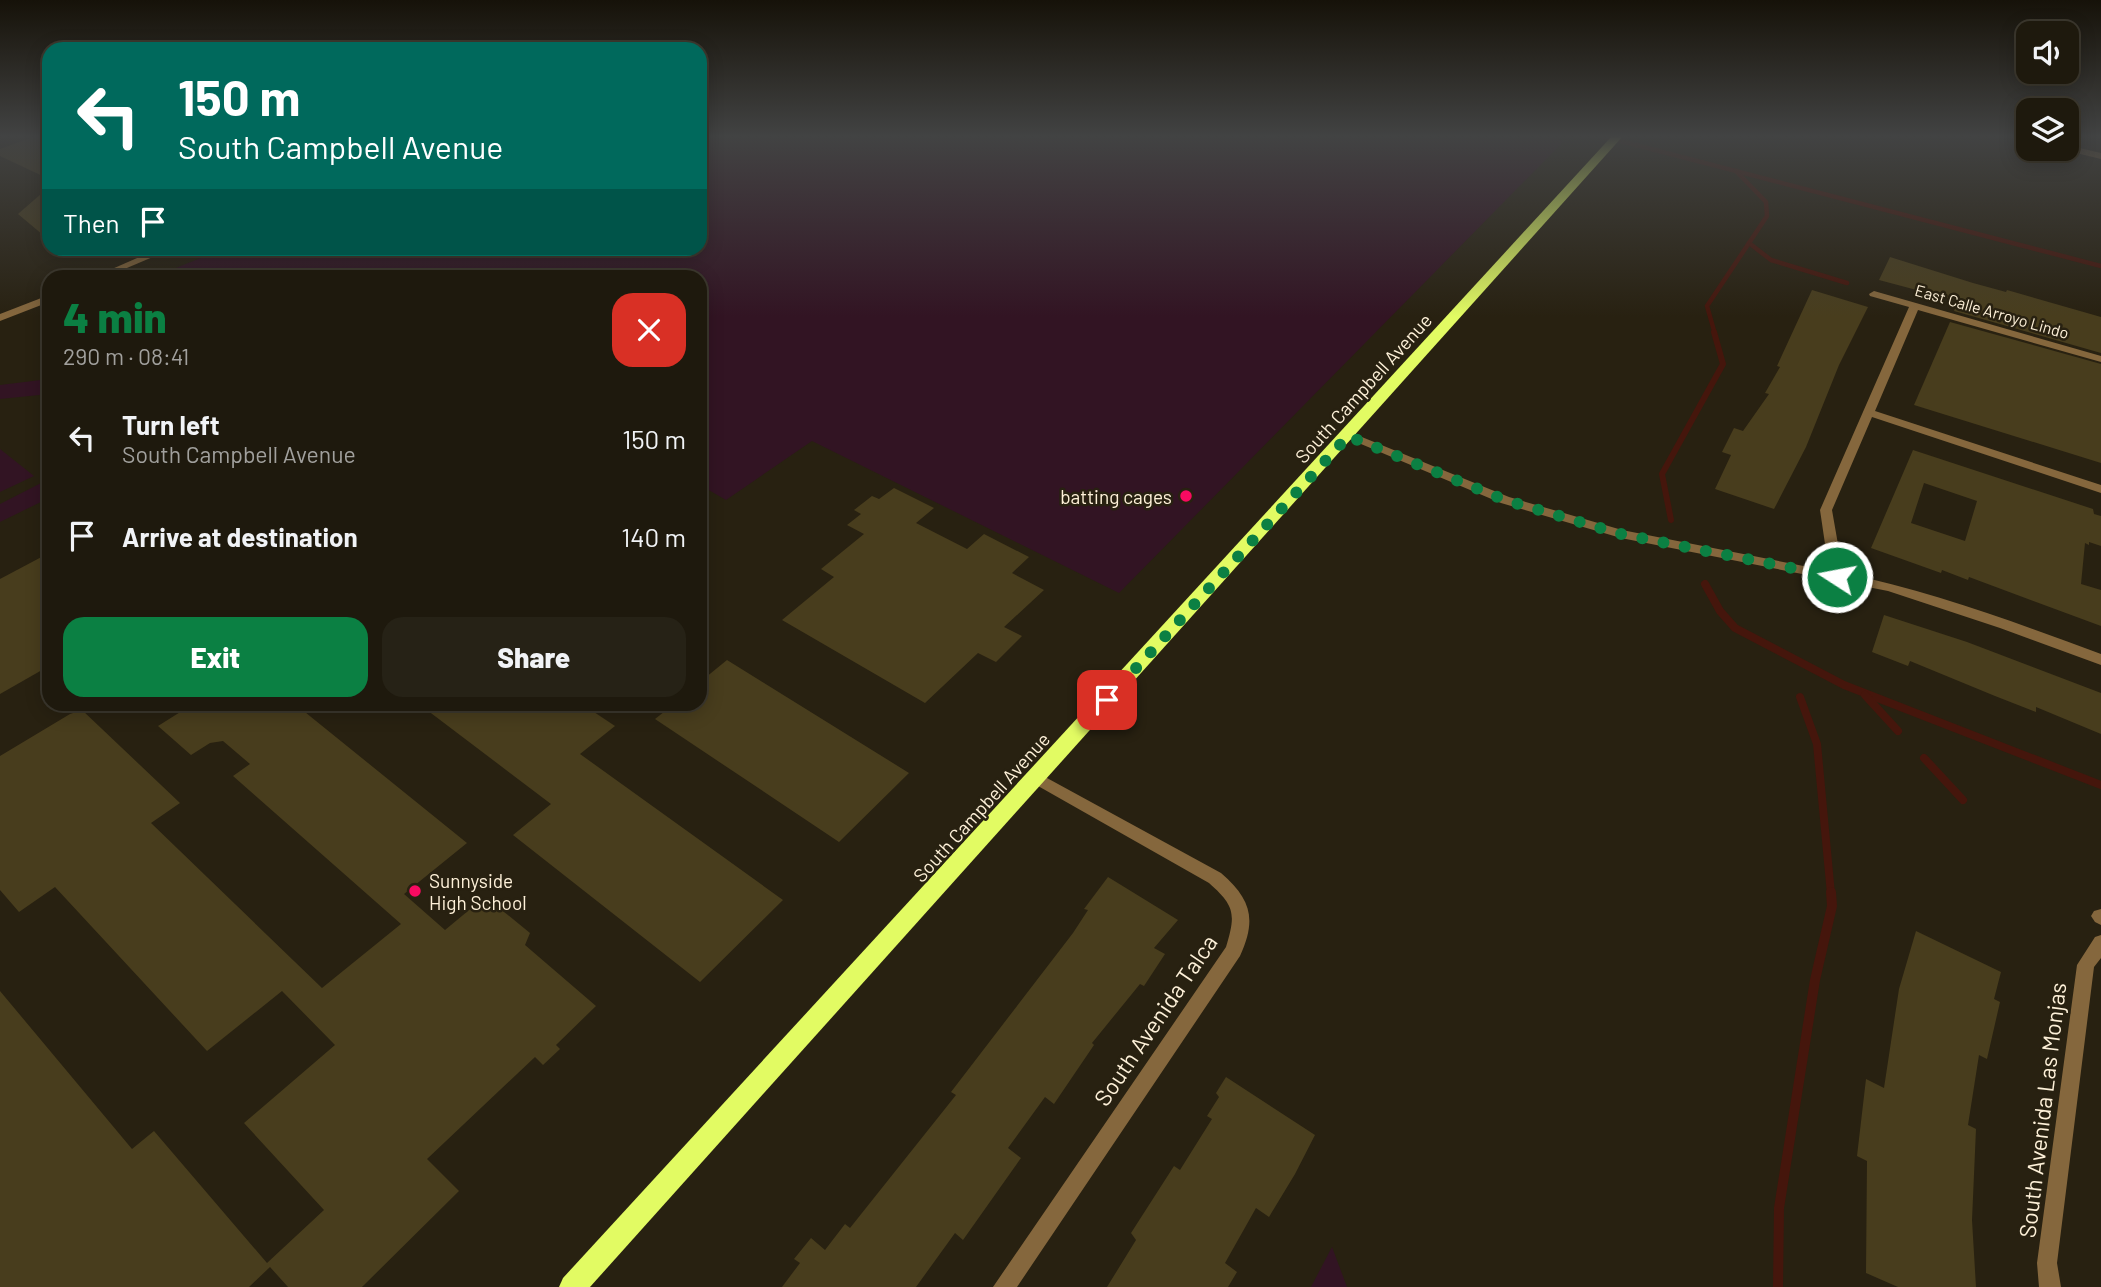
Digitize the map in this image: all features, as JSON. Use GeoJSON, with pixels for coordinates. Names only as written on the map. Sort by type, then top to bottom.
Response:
{"type":"FeatureCollection","features":[{"type":"Feature","properties":{"kind":"main road","name":"South Campbell Avenue"},"geometry":{"type":"LineString","coordinates":[[572,1287],[1564,196]]}},
{"type":"Feature","properties":{"kind":"street"},"geometry":{"type":"LineString","coordinates":[[116,270],[150,256]]}},
{"type":"Feature","properties":{"kind":"street","name":"East Calle Arroyo Lindo"},"geometry":{"type":"LineString","coordinates":[[1874,294],[2101,359]]}},
{"type":"Feature","properties":{"kind":"street"},"geometry":{"type":"LineString","coordinates":[[0,318],[42,301]]}},
{"type":"Feature","properties":{"kind":"street"},"geometry":{"type":"LineString","coordinates":[[1837,577],[1826,510],[1915,305]]}},
{"type":"Feature","properties":{"kind":"street"},"geometry":{"type":"LineString","coordinates":[[1868,412],[2101,489]]}},
{"type":"Feature","properties":{"kind":"street"},"geometry":{"type":"LineString","coordinates":[[1348,436],[1505,500],[1621,534],[1902,591],[2005,624],[2101,660]]}},
{"type":"Feature","properties":{"kind":"street","name":"South Avenida Talca"},"geometry":{"type":"LineString","coordinates":[[1004,1287],[1234,950],[1242,923],[1237,897],[1215,878],[1036,778]]}},
{"type":"Feature","properties":{"kind":"street","name":"South Avenida Las Monjas"},"geometry":{"type":"LineString","coordinates":[[2050,1287],[2047,1263],[2086,965],[2101,943]]}},
{"type":"Feature","properties":{"kind":"shaded area"},"geometry":{"type":"Polygon","coordinates":[[[707,196],[1510,196],[1119,593],[812,441],[726,500],[707,489],[707,270],[171,270],[206,256],[707,256],[707,196]]]}},
{"type":"Feature","properties":{"kind":"shaded area"},"geometry":{"type":"Polygon","coordinates":[[[42,380],[42,395],[0,399],[0,385],[42,380]]]}},
{"type":"Feature","properties":{"kind":"shaded area"},"geometry":{"type":"Polygon","coordinates":[[[0,449],[34,476],[0,492],[0,449]]]}},
{"type":"Feature","properties":{"kind":"shaded area"},"geometry":{"type":"Polygon","coordinates":[[[42,483],[42,501],[0,522],[0,504],[42,483]]]}},
{"type":"Feature","properties":{"kind":"shaded area"},"geometry":{"type":"Polygon","coordinates":[[[1332,1247],[1347,1287],[1311,1287],[1332,1247]]]}},
{"type":"Feature","properties":{"kind":"building"},"geometry":{"type":"Polygon","coordinates":[[[42,196],[42,234],[18,214],[42,196]]]}},
{"type":"Feature","properties":{"kind":"building"},"geometry":{"type":"Polygon","coordinates":[[[1890,257],[1973,283],[2101,317],[2101,353],[1954,311],[1958,301],[1879,280],[1890,257]]]}},
{"type":"Feature","properties":{"kind":"building"},"geometry":{"type":"Polygon","coordinates":[[[1812,290],[1868,307],[1839,365],[1806,447],[1774,509],[1715,489],[1731,455],[1722,452],[1734,428],[1743,431],[1769,394],[1765,393],[1780,367],[1777,366],[1812,290]]]}},
{"type":"Feature","properties":{"kind":"building"},"geometry":{"type":"Polygon","coordinates":[[[1950,322],[2101,364],[2101,463],[1914,405],[1950,322]]]}},
{"type":"Feature","properties":{"kind":"building"},"geometry":{"type":"Polygon","coordinates":[[[1913,450],[2093,509],[2094,514],[2101,516],[2101,546],[2085,543],[2081,584],[2101,590],[2101,626],[1969,577],[1968,580],[1942,570],[1941,573],[1871,548],[1913,450]],[[1924,483],[1911,523],[1965,541],[1977,501],[1924,483]]]}},
{"type":"Feature","properties":{"kind":"building"},"geometry":{"type":"Polygon","coordinates":[[[894,488],[934,508],[916,523],[967,549],[984,534],[1029,557],[1012,573],[1044,590],[1004,627],[1022,636],[996,662],[978,653],[925,703],[782,620],[834,577],[821,569],[864,534],[847,525],[861,514],[854,510],[872,496],[879,499],[894,488]]]}},
{"type":"Feature","properties":{"kind":"building"},"geometry":{"type":"Polygon","coordinates":[[[42,557],[42,670],[0,694],[0,579],[42,557]]]}},
{"type":"Feature","properties":{"kind":"building"},"geometry":{"type":"Polygon","coordinates":[[[1884,615],[1967,642],[2101,693],[2101,734],[2036,707],[2036,712],[1910,661],[1908,666],[1872,652],[1884,615]]]}},
{"type":"Feature","properties":{"kind":"building"},"geometry":{"type":"Polygon","coordinates":[[[727,660],[909,773],[839,842],[655,719],[665,711],[707,711],[707,676],[727,660]]]}},
{"type":"Feature","properties":{"kind":"building"},"geometry":{"type":"Polygon","coordinates":[[[83,711],[180,803],[151,823],[322,988],[401,924],[233,776],[250,764],[223,741],[210,743],[191,755],[158,726],[182,711],[304,711],[467,843],[404,894],[445,930],[487,898],[530,933],[525,945],[596,1006],[556,1045],[560,1049],[543,1065],[535,1057],[427,1159],[459,1191],[362,1287],[288,1287],[270,1267],[249,1287],[0,1287],[0,991],[132,1149],[154,1131],[267,1263],[324,1210],[244,1123],[335,1045],[282,991],[207,1051],[55,887],[19,912],[0,890],[0,756],[70,714],[83,711]]]}},
{"type":"Feature","properties":{"kind":"building"},"geometry":{"type":"Polygon","coordinates":[[[428,711],[592,711],[615,726],[580,754],[783,900],[700,982],[513,835],[551,804],[428,711]]]}},
{"type":"Feature","properties":{"kind":"building"},"geometry":{"type":"Polygon","coordinates":[[[1108,877],[1178,920],[1154,948],[1165,954],[1144,986],[1140,984],[1092,1043],[1094,1045],[1054,1104],[1045,1097],[1008,1148],[1021,1158],[963,1240],[955,1233],[916,1287],[782,1287],[800,1263],[794,1259],[811,1238],[825,1250],[845,1224],[850,1228],[956,1095],[951,1092],[1073,933],[1088,910],[1084,909],[1108,877]]]}},
{"type":"Feature","properties":{"kind":"building"},"geometry":{"type":"Polygon","coordinates":[[[1916,931],[2001,972],[1994,999],[2000,1002],[1987,1059],[1979,1055],[1968,1125],[1976,1129],[1972,1220],[1976,1287],[1898,1287],[1866,1273],[1867,1161],[1857,1156],[1866,1079],[1884,1088],[1899,989],[1916,931]]]}},
{"type":"Feature","properties":{"kind":"building"},"geometry":{"type":"Polygon","coordinates":[[[1226,1077],[1315,1135],[1295,1174],[1269,1217],[1256,1208],[1225,1263],[1237,1272],[1228,1287],[1107,1287],[1136,1240],[1131,1233],[1174,1166],[1180,1170],[1212,1119],[1207,1116],[1219,1097],[1216,1093],[1226,1077]]]}},
{"type":"Feature","properties":{"kind":"waterway"},"geometry":{"type":"LineString","coordinates":[[1749,243],[1767,216],[1766,202],[1760,196]]}},
{"type":"Feature","properties":{"kind":"waterway"},"geometry":{"type":"LineString","coordinates":[[1832,196],[2101,266]]}},
{"type":"Feature","properties":{"kind":"waterway"},"geometry":{"type":"LineString","coordinates":[[1715,334],[1707,306],[1749,243]]}},
{"type":"Feature","properties":{"kind":"waterway"},"geometry":{"type":"LineString","coordinates":[[1749,243],[1771,260],[1847,283]]}},
{"type":"Feature","properties":{"kind":"waterway"},"geometry":{"type":"LineString","coordinates":[[1671,520],[1662,474],[1723,364],[1714,332]]}},
{"type":"Feature","properties":{"kind":"waterway"},"geometry":{"type":"LineString","coordinates":[[1705,584],[1720,611],[1735,628],[1844,685],[2101,785]]}},
{"type":"Feature","properties":{"kind":"waterway"},"geometry":{"type":"LineString","coordinates":[[1865,695],[1898,731]]}},
{"type":"Feature","properties":{"kind":"waterway"},"geometry":{"type":"LineString","coordinates":[[1800,697],[1817,744],[1831,894]]}},
{"type":"Feature","properties":{"kind":"waterway"},"geometry":{"type":"LineString","coordinates":[[1924,758],[1963,800]]}},
{"type":"Feature","properties":{"kind":"waterway"},"geometry":{"type":"LineString","coordinates":[[1778,1287],[1779,1208],[1815,980],[1832,906],[1831,892]]}},
{"type":"Feature","properties":{"kind":"place","name":"batting cages"},"geometry":{"type":"Point","coordinates":[1186,496]}},
{"type":"Feature","properties":{"kind":"place","name":"Sunnyside High School"},"geometry":{"type":"Point","coordinates":[415,891]}},
{"type":"Feature","properties":{"kind":"route"},"geometry":{"type":"LineString","coordinates":[[1107,700],[1348,436],[1505,500],[1621,534],[1837,577]]}}]}
